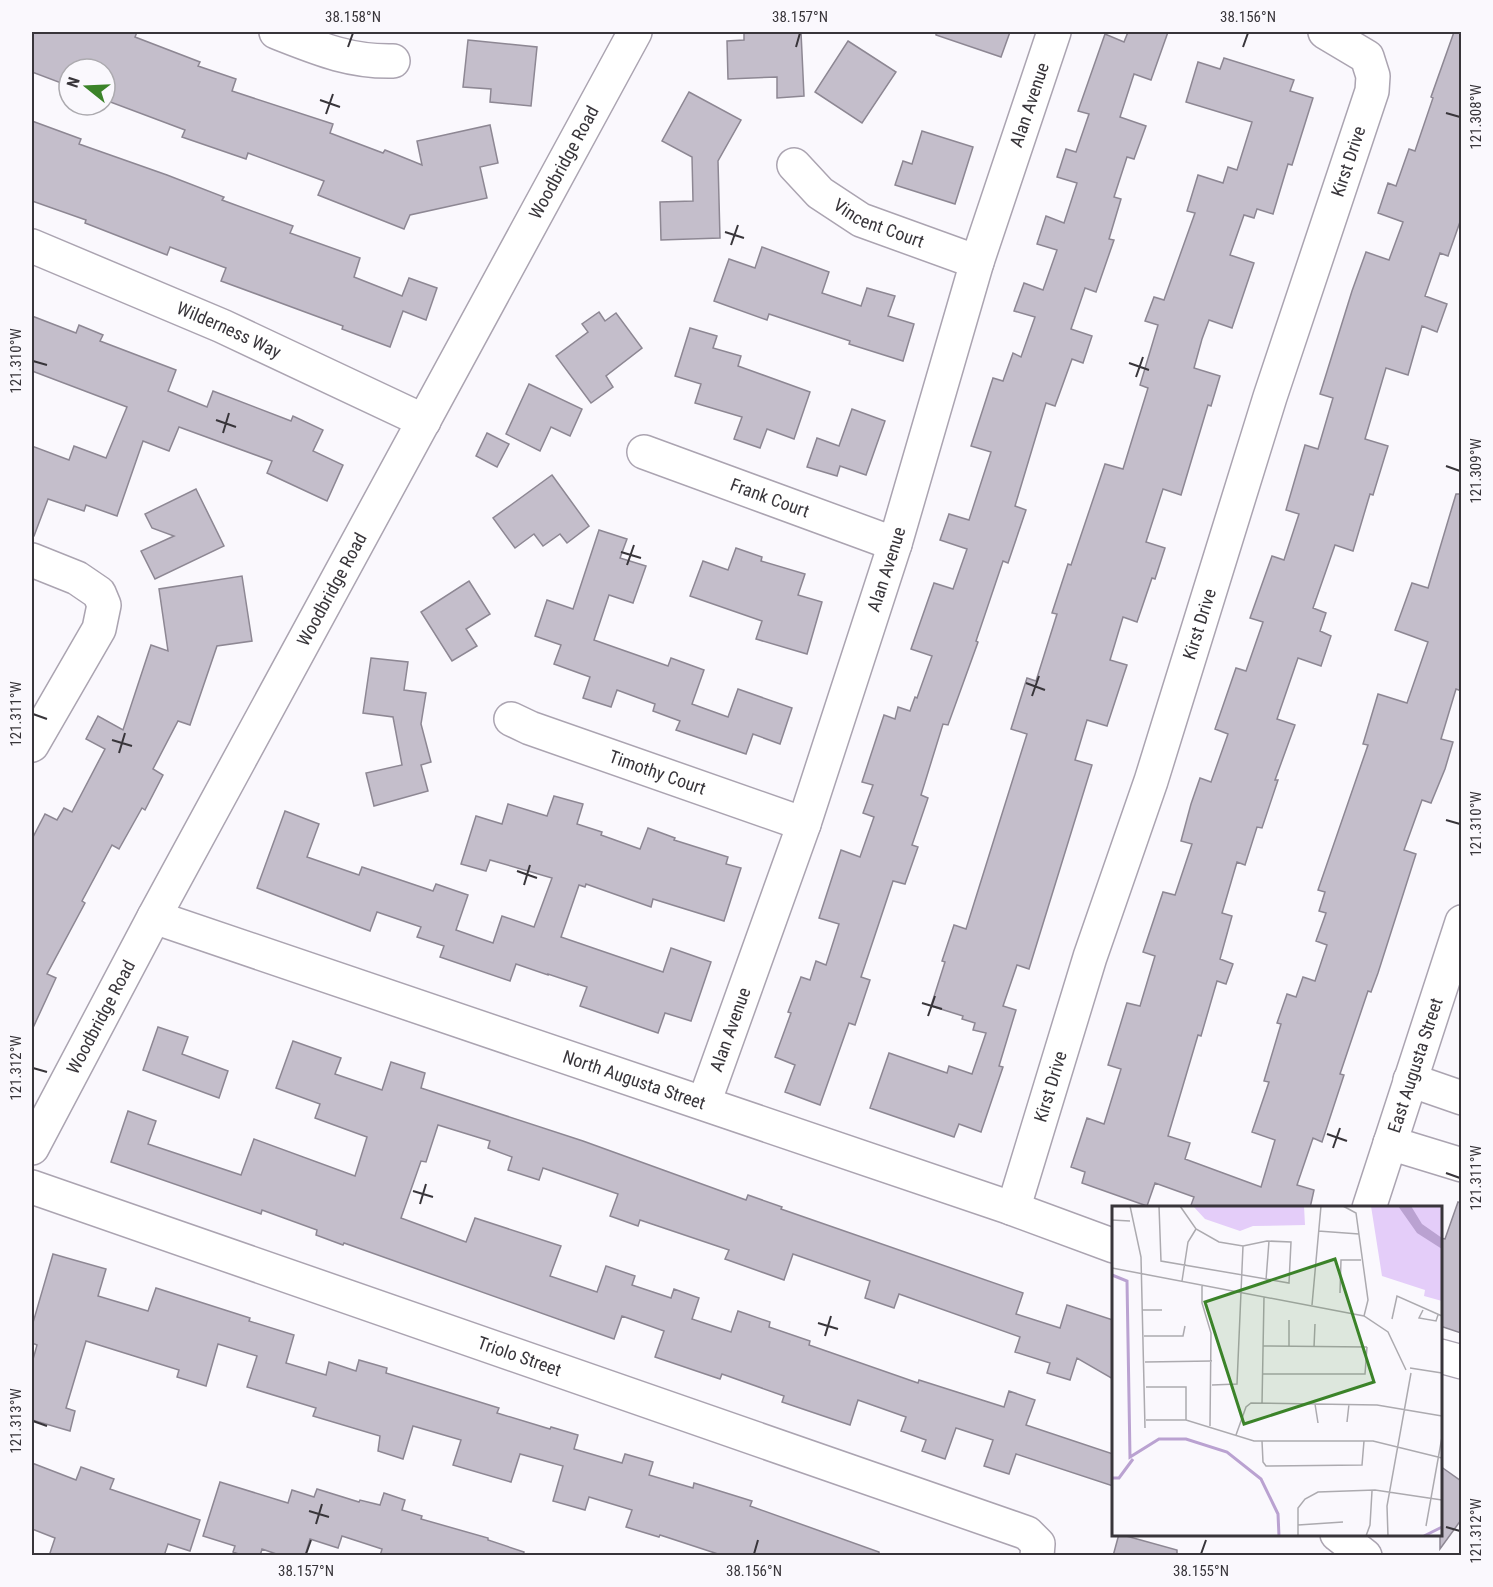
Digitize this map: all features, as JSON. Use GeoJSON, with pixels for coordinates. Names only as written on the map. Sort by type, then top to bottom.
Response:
{"type":"FeatureCollection","features":[{"type":"Feature","properties":{"kind":"street"},"geometry":{"type":"LineString","coordinates":[[276,32],[325,52],[372,62],[393,62]]}},
{"type":"Feature","properties":{"kind":"street","name":"Woodbridge Road"},"geometry":{"type":"LineString","coordinates":[[32,1148],[154,917],[635,32]]}},
{"type":"Feature","properties":{"kind":"street","name":"Alan Avenue"},"geometry":{"type":"LineString","coordinates":[[704,1103],[804,824],[895,544],[977,262],[1054,32]]}},
{"type":"Feature","properties":{"kind":"street","name":"Kirst Drive"},"geometry":{"type":"LineString","coordinates":[[1011,1208],[1016,1200],[1090,957],[1151,781],[1270,397],[1372,91],[1373,76],[1367,57],[1338,39]]}},
{"type":"Feature","properties":{"kind":"street","name":"Vincent Court"},"geometry":{"type":"LineString","coordinates":[[794,165],[820,193],[861,220],[977,262]]}},
{"type":"Feature","properties":{"kind":"street","name":"Wilderness Way"},"geometry":{"type":"LineString","coordinates":[[32,246],[222,326],[424,421]]}},
{"type":"Feature","properties":{"kind":"street","name":"Frank Court"},"geometry":{"type":"LineString","coordinates":[[644,452],[895,544]]}},
{"type":"Feature","properties":{"kind":"street"},"geometry":{"type":"LineString","coordinates":[[32,560],[77,578],[99,593],[104,605],[99,629],[32,745]]}},
{"type":"Feature","properties":{"kind":"street","name":"Timothy Court"},"geometry":{"type":"LineString","coordinates":[[511,719],[530,728],[804,824]]}},
{"type":"Feature","properties":{"kind":"street","name":"North Augusta Street"},"geometry":{"type":"LineString","coordinates":[[154,917],[1011,1208],[1112,1246]]}},
{"type":"Feature","properties":{"kind":"street","name":"East Augusta Street"},"geometry":{"type":"LineString","coordinates":[[1370,1206],[1461,922]]}},
{"type":"Feature","properties":{"kind":"street"},"geometry":{"type":"LineString","coordinates":[[1410,1080],[1461,1098]]}},
{"type":"Feature","properties":{"kind":"street"},"geometry":{"type":"LineString","coordinates":[[1390,1143],[1461,1165]]}},
{"type":"Feature","properties":{"kind":"street","name":"Triolo Street"},"geometry":{"type":"LineString","coordinates":[[32,1187],[1008,1526],[1027,1533],[1038,1544],[1038,1556]]}},
{"type":"Feature","properties":{"kind":"street"},"geometry":{"type":"LineString","coordinates":[[1442,1357],[1461,1362]]}},
{"type":"Feature","properties":{"kind":"street"},"geometry":{"type":"LineString","coordinates":[[1340,1536],[1365,1556]]}},
{"type":"Feature","properties":{"kind":"building"},"geometry":{"type":"Polygon","coordinates":[[[32,32],[137,32],[135,37],[200,62],[198,66],[236,79],[232,91],[333,124],[330,133],[383,153],[385,150],[422,165],[417,141],[490,125],[498,163],[480,167],[487,198],[410,215],[404,229],[318,195],[324,181],[248,153],[246,159],[182,137],[185,130],[117,104],[117,57],[57,57],[57,81],[32,72],[32,32]]]}},
{"type":"Feature","properties":{"kind":"building"},"geometry":{"type":"Polygon","coordinates":[[[744,32],[801,32],[804,96],[777,98],[777,77],[728,79],[727,41],[744,40],[744,32]]]}},
{"type":"Feature","properties":{"kind":"building"},"geometry":{"type":"Polygon","coordinates":[[[936,32],[1010,32],[1001,57],[936,35],[936,32]]]}},
{"type":"Feature","properties":{"kind":"building"},"geometry":{"type":"Polygon","coordinates":[[[1128,32],[1168,32],[1151,80],[1134,74],[1120,117],[1146,126],[1134,159],[1127,157],[1114,197],[1121,199],[1109,239],[1114,240],[1096,292],[1085,288],[1071,329],[1092,336],[1083,363],[1072,359],[1055,406],[1046,403],[1015,506],[1026,510],[1008,563],[1003,561],[976,641],[978,642],[948,725],[943,724],[921,795],[928,798],[912,845],[918,847],[905,884],[893,881],[861,977],[870,980],[855,1025],[849,1023],[820,1105],[785,1092],[795,1065],[775,1057],[801,977],[810,980],[816,961],[826,965],[839,924],[819,918],[841,850],[860,857],[874,817],[863,813],[873,785],[862,782],[884,715],[895,719],[898,707],[910,711],[915,697],[917,698],[932,656],[911,649],[934,583],[953,589],[967,549],[940,540],[949,514],[969,520],[991,452],[971,446],[993,378],[1003,381],[1013,353],[1021,357],[1035,317],[1014,311],[1024,283],[1043,290],[1057,250],[1037,244],[1046,216],[1064,223],[1077,183],[1057,177],[1066,149],[1076,152],[1089,114],[1078,111],[1105,34],[1124,42],[1128,32]]]}},
{"type":"Feature","properties":{"kind":"building"},"geometry":{"type":"Polygon","coordinates":[[[1454,32],[1461,32],[1461,219],[1448,256],[1440,253],[1425,296],[1447,304],[1437,332],[1422,326],[1408,375],[1386,368],[1365,439],[1388,446],[1373,495],[1370,494],[1353,551],[1335,545],[1313,608],[1326,613],[1320,631],[1331,636],[1321,666],[1298,658],[1277,719],[1295,725],[1275,780],[1278,780],[1262,828],[1257,827],[1245,865],[1237,862],[1222,913],[1232,916],[1220,959],[1233,964],[1226,984],[1217,981],[1201,1036],[1198,1035],[1168,1136],[1190,1143],[1185,1159],[1261,1187],[1275,1140],[1252,1132],[1269,1082],[1264,1081],[1281,1024],[1277,1023],[1287,994],[1296,997],[1303,977],[1315,981],[1327,945],[1316,941],[1326,913],[1319,911],[1325,892],[1318,890],[1368,745],[1363,744],[1378,694],[1407,703],[1428,642],[1395,630],[1412,583],[1428,588],[1456,494],[1461,494],[1461,691],[1456,689],[1441,739],[1453,742],[1431,803],[1422,800],[1404,850],[1416,854],[1378,973],[1371,992],[1368,991],[1340,1074],[1344,1075],[1322,1142],[1313,1138],[1297,1185],[1314,1190],[1310,1206],[1191,1206],[1194,1197],[1155,1183],[1147,1206],[1082,1183],[1085,1172],[1071,1167],[1087,1118],[1104,1124],[1121,1069],[1108,1065],[1127,1003],[1140,1006],[1155,956],[1143,952],[1163,892],[1175,895],[1192,844],[1181,841],[1200,778],[1211,782],[1228,734],[1215,729],[1236,668],[1246,671],[1263,622],[1250,618],[1272,556],[1284,560],[1299,514],[1286,510],[1305,445],[1318,449],[1333,398],[1320,394],[1352,291],[1366,252],[1389,260],[1403,222],[1378,213],[1388,183],[1396,186],[1409,149],[1415,151],[1433,98],[1431,97],[1454,32]]]}},
{"type":"Feature","properties":{"kind":"building"},"geometry":{"type":"Polygon","coordinates":[[[468,40],[537,47],[531,106],[490,102],[491,89],[463,87],[468,40]]]}},
{"type":"Feature","properties":{"kind":"building"},"geometry":{"type":"Polygon","coordinates":[[[848,41],[896,72],[862,123],[815,92],[848,41]]]}},
{"type":"Feature","properties":{"kind":"building"},"geometry":{"type":"Polygon","coordinates":[[[1224,58],[1294,80],[1290,91],[1313,98],[1292,165],[1288,164],[1273,214],[1257,209],[1254,218],[1244,215],[1230,255],[1254,263],[1232,328],[1209,320],[1202,339],[1194,368],[1220,376],[1211,406],[1208,405],[1181,495],[1163,489],[1146,542],[1165,548],[1137,622],[1123,617],[1110,660],[1127,665],[1107,726],[1087,720],[1075,760],[1092,765],[1029,969],[1017,965],[1003,1006],[1016,1010],[999,1066],[1003,1067],[981,1132],[959,1124],[954,1137],[870,1108],[889,1053],[947,1073],[949,1066],[972,1074],[986,1033],[973,1030],[975,1023],[962,1019],[963,1016],[931,1006],[954,925],[966,929],[1027,734],[1011,729],[1027,678],[1036,681],[1057,614],[1052,613],[1068,564],[1071,565],[1105,464],[1123,469],[1148,388],[1140,385],[1158,325],[1145,321],[1154,297],[1164,300],[1195,213],[1187,211],[1198,175],[1223,183],[1228,167],[1237,170],[1252,122],[1186,102],[1198,62],[1220,69],[1224,58]]]}},
{"type":"Feature","properties":{"kind":"building"},"geometry":{"type":"Polygon","coordinates":[[[689,92],[741,120],[718,161],[720,238],[661,240],[660,202],[693,201],[692,157],[662,141],[689,92]]]}},
{"type":"Feature","properties":{"kind":"building"},"geometry":{"type":"Polygon","coordinates":[[[32,121],[81,139],[79,144],[167,175],[224,197],[222,200],[293,226],[290,233],[360,258],[354,277],[402,296],[409,278],[437,288],[426,320],[403,311],[390,347],[342,329],[343,326],[221,281],[226,268],[170,247],[167,255],[85,223],[86,220],[32,201],[32,121]]]}},
{"type":"Feature","properties":{"kind":"building"},"geometry":{"type":"Polygon","coordinates":[[[922,131],[973,147],[955,204],[895,185],[903,161],[912,164],[922,131]]]}},
{"type":"Feature","properties":{"kind":"building"},"geometry":{"type":"Polygon","coordinates":[[[762,247],[829,272],[822,293],[861,306],[867,288],[895,296],[888,316],[914,324],[903,361],[849,344],[850,341],[769,314],[767,320],[714,301],[729,259],[755,268],[762,247]]]}},
{"type":"Feature","properties":{"kind":"building"},"geometry":{"type":"Polygon","coordinates":[[[599,312],[605,321],[616,313],[642,348],[606,376],[613,387],[591,403],[556,356],[588,332],[582,324],[599,312]]]}},
{"type":"Feature","properties":{"kind":"building"},"geometry":{"type":"Polygon","coordinates":[[[32,316],[76,333],[79,325],[103,335],[100,341],[176,370],[168,391],[207,407],[213,391],[291,421],[293,416],[323,430],[313,451],[343,465],[327,501],[267,473],[272,461],[179,427],[169,451],[143,441],[117,516],[86,505],[84,511],[48,499],[34,536],[32,536],[32,446],[69,460],[74,446],[106,458],[127,407],[32,371],[32,316]]]}},
{"type":"Feature","properties":{"kind":"building"},"geometry":{"type":"Polygon","coordinates":[[[690,328],[717,336],[713,348],[741,356],[738,366],[810,392],[794,439],[767,429],[760,448],[734,439],[742,417],[695,403],[701,384],[675,376],[690,328]]]}},
{"type":"Feature","properties":{"kind":"building"},"geometry":{"type":"Polygon","coordinates":[[[529,384],[582,409],[570,436],[551,427],[540,451],[506,434],[529,384]]]}},
{"type":"Feature","properties":{"kind":"building"},"geometry":{"type":"Polygon","coordinates":[[[852,409],[885,421],[866,475],[840,466],[837,476],[807,467],[817,438],[839,446],[852,409]]]}},
{"type":"Feature","properties":{"kind":"building"},"geometry":{"type":"Polygon","coordinates":[[[487,433],[509,444],[497,467],[476,456],[487,433]]]}},
{"type":"Feature","properties":{"kind":"building"},"geometry":{"type":"Polygon","coordinates":[[[552,475],[589,526],[567,543],[560,534],[543,546],[534,534],[515,548],[493,518],[552,475]]]}},
{"type":"Feature","properties":{"kind":"building"},"geometry":{"type":"Polygon","coordinates":[[[196,489],[224,546],[155,579],[141,551],[174,536],[152,528],[145,514],[196,489]]]}},
{"type":"Feature","properties":{"kind":"building"},"geometry":{"type":"Polygon","coordinates":[[[599,530],[627,539],[620,558],[646,566],[633,603],[609,595],[594,640],[668,666],[671,658],[704,670],[692,704],[728,717],[738,689],[792,708],[780,744],[753,734],[746,754],[676,730],[680,721],[653,711],[655,704],[617,690],[611,707],[583,698],[590,677],[554,664],[561,645],[535,636],[547,600],[573,609],[599,530]]]}},
{"type":"Feature","properties":{"kind":"building"},"geometry":{"type":"Polygon","coordinates":[[[736,548],[762,557],[761,561],[805,574],[798,595],[822,602],[807,654],[756,639],[762,621],[690,596],[703,561],[728,570],[736,548]]]}},
{"type":"Feature","properties":{"kind":"building"},"geometry":{"type":"Polygon","coordinates":[[[242,576],[252,641],[217,646],[190,725],[178,721],[153,769],[163,775],[145,810],[142,808],[119,849],[112,845],[82,901],[85,903],[47,974],[56,978],[32,1030],[32,839],[45,814],[57,820],[64,808],[72,812],[105,749],[86,739],[98,716],[123,730],[151,645],[168,651],[159,589],[242,576]]]}},
{"type":"Feature","properties":{"kind":"building"},"geometry":{"type":"Polygon","coordinates":[[[469,581],[490,614],[466,629],[477,646],[452,661],[421,612],[469,581]]]}},
{"type":"Feature","properties":{"kind":"building"},"geometry":{"type":"Polygon","coordinates":[[[371,658],[408,662],[404,690],[426,693],[421,724],[431,762],[421,765],[428,791],[374,806],[366,773],[402,765],[393,717],[363,713],[371,658]]]}},
{"type":"Feature","properties":{"kind":"building"},"geometry":{"type":"Polygon","coordinates":[[[554,796],[583,804],[577,824],[602,832],[601,835],[640,849],[648,828],[675,838],[674,840],[728,857],[726,864],[741,868],[724,921],[653,899],[651,907],[586,884],[585,887],[579,885],[561,937],[663,972],[671,948],[711,962],[691,1021],[665,1013],[658,1033],[580,1006],[587,987],[516,964],[510,981],[440,957],[444,946],[417,937],[421,927],[377,912],[370,931],[257,888],[285,811],[319,824],[307,857],[359,875],[362,867],[433,891],[436,884],[468,895],[456,930],[493,943],[502,916],[534,927],[552,878],[490,860],[486,871],[461,864],[476,816],[502,824],[508,804],[547,816],[554,796]]]}},
{"type":"Feature","properties":{"kind":"building"},"geometry":{"type":"Polygon","coordinates":[[[158,1027],[188,1037],[182,1054],[228,1071],[219,1098],[143,1070],[158,1027]]]}},
{"type":"Feature","properties":{"kind":"building"},"geometry":{"type":"Polygon","coordinates":[[[293,1041],[341,1058],[335,1074],[382,1090],[391,1062],[425,1073],[421,1088],[583,1141],[746,1200],[748,1195],[782,1207],[781,1209],[1023,1293],[1016,1314],[1060,1328],[1067,1305],[1112,1320],[1112,1378],[1077,1358],[1070,1380],[1047,1373],[1050,1363],[1015,1352],[1020,1337],[899,1294],[894,1308],[865,1298],[870,1281],[793,1254],[784,1280],[725,1259],[729,1250],[640,1220],[638,1226],[610,1216],[618,1194],[543,1168],[539,1180],[508,1170],[512,1157],[488,1148],[490,1141],[438,1125],[426,1162],[421,1161],[401,1218],[466,1242],[475,1218],[561,1246],[550,1276],[597,1292],[606,1266],[635,1276],[632,1285],[671,1298],[674,1289],[699,1298],[692,1319],[731,1332],[738,1311],[770,1322],[769,1327],[810,1341],[809,1345],[918,1383],[919,1380],[1004,1407],[1009,1391],[1035,1400],[1026,1425],[1112,1454],[1112,1486],[1016,1454],[1009,1474],[984,1466],[993,1440],[956,1428],[945,1459],[922,1451],[926,1440],[901,1431],[906,1417],[858,1400],[850,1425],[782,1402],[784,1396],[722,1374],[720,1379],[655,1357],[664,1331],[622,1316],[614,1339],[344,1243],[343,1245],[316,1235],[317,1230],[262,1210],[261,1214],[111,1162],[128,1111],[156,1121],[148,1144],[241,1175],[254,1139],[355,1176],[367,1137],[315,1118],[320,1104],[276,1088],[293,1041]]]}},
{"type":"Feature","properties":{"kind":"building"},"geometry":{"type":"Polygon","coordinates":[[[1458,1202],[1461,1203],[1461,1333],[1442,1327],[1442,1238],[1445,1239],[1458,1202]]]}},
{"type":"Feature","properties":{"kind":"building"},"geometry":{"type":"Polygon","coordinates":[[[53,1254],[106,1269],[98,1296],[148,1311],[156,1288],[250,1318],[249,1321],[294,1335],[286,1363],[326,1375],[329,1362],[356,1371],[359,1360],[387,1368],[386,1373],[499,1408],[497,1413],[578,1435],[574,1449],[622,1463],[625,1454],[653,1462],[649,1475],[693,1488],[694,1483],[752,1501],[750,1506],[879,1552],[879,1556],[724,1556],[660,1535],[659,1537],[626,1527],[632,1510],[589,1497],[585,1510],[553,1501],[563,1466],[520,1454],[511,1482],[453,1465],[461,1440],[413,1426],[403,1459],[378,1451],[380,1436],[313,1416],[316,1408],[247,1387],[257,1356],[218,1344],[206,1386],[177,1377],[179,1370],[86,1341],[66,1408],[75,1411],[70,1431],[32,1420],[32,1363],[37,1345],[32,1343],[32,1326],[53,1254]]]}},
{"type":"Feature","properties":{"kind":"building"},"geometry":{"type":"Polygon","coordinates":[[[32,1463],[76,1480],[81,1467],[114,1479],[110,1489],[200,1520],[190,1551],[168,1544],[164,1556],[49,1556],[55,1538],[32,1529],[32,1463]]]}},
{"type":"Feature","properties":{"kind":"building"},"geometry":{"type":"Polygon","coordinates":[[[1442,1467],[1461,1481],[1461,1520],[1440,1549],[1442,1467]]]}},
{"type":"Feature","properties":{"kind":"building"},"geometry":{"type":"Polygon","coordinates":[[[220,1482],[288,1503],[292,1490],[314,1497],[317,1489],[359,1502],[360,1500],[380,1505],[384,1493],[405,1500],[402,1510],[422,1516],[421,1519],[488,1538],[488,1540],[524,1552],[523,1556],[380,1556],[382,1549],[342,1536],[338,1548],[310,1539],[305,1556],[282,1556],[262,1549],[260,1556],[244,1556],[233,1552],[235,1546],[203,1536],[220,1482]]]}},
{"type":"Feature","properties":{"kind":"building"},"geometry":{"type":"Polygon","coordinates":[[[1118,1536],[1126,1536],[1177,1550],[1177,1556],[1113,1556],[1118,1536]]]}}]}
